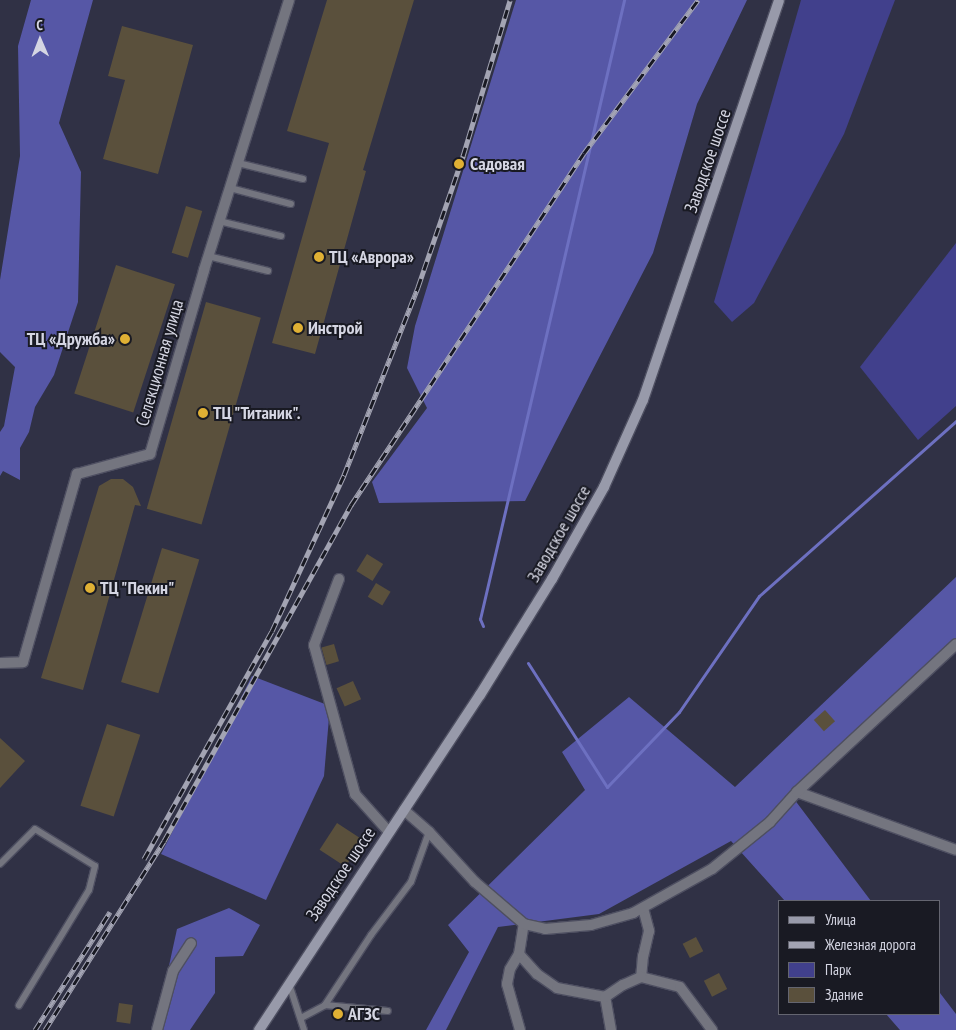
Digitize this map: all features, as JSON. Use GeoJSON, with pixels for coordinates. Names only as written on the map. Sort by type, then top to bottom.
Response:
{"type":"FeatureCollection","features":[{"type":"Feature","properties":{"kind":"main road","name":"Заводское шоссе"},"geometry":{"type":"LineString","coordinates":[[259,1030],[480,695],[552,579],[604,487],[643,400],[779,0]]}},
{"type":"Feature","properties":{"kind":"street","name":"Селекционная улица"},"geometry":{"type":"LineString","coordinates":[[0,663],[23,662],[77,474],[150,454],[208,256],[289,0]]}},
{"type":"Feature","properties":{"kind":"street"},"geometry":{"type":"LineString","coordinates":[[339,579],[314,645],[354,794],[389,832]]}},
{"type":"Feature","properties":{"kind":"street"},"geometry":{"type":"LineString","coordinates":[[404,810],[429,832],[475,882],[524,924],[545,929],[591,925],[633,913],[712,869],[770,822],[797,792],[956,644]]}},
{"type":"Feature","properties":{"kind":"street"},"geometry":{"type":"LineString","coordinates":[[797,792],[956,850]]}},
{"type":"Feature","properties":{"kind":"street"},"geometry":{"type":"LineString","coordinates":[[641,977],[642,956],[649,931],[643,908]]}},
{"type":"Feature","properties":{"kind":"street"},"geometry":{"type":"LineString","coordinates":[[520,1030],[506,984],[510,969],[519,954],[524,924]]}},
{"type":"Feature","properties":{"kind":"street"},"geometry":{"type":"LineString","coordinates":[[158,1030],[174,971],[191,943]]}},
{"type":"Feature","properties":{"kind":"street"},"geometry":{"type":"LineString","coordinates":[[519,954],[537,974],[557,988],[605,997],[623,985],[641,977],[680,986],[712,1030]]}},
{"type":"Feature","properties":{"kind":"street"},"geometry":{"type":"LineString","coordinates":[[605,997],[611,1030]]}},
{"type":"Feature","properties":{"kind":"lane"},"geometry":{"type":"LineString","coordinates":[[238,163],[303,179]]}},
{"type":"Feature","properties":{"kind":"lane"},"geometry":{"type":"LineString","coordinates":[[230,188],[291,204]]}},
{"type":"Feature","properties":{"kind":"lane"},"geometry":{"type":"LineString","coordinates":[[219,221],[281,236]]}},
{"type":"Feature","properties":{"kind":"lane"},"geometry":{"type":"LineString","coordinates":[[208,256],[268,271]]}},
{"type":"Feature","properties":{"kind":"lane"},"geometry":{"type":"LineString","coordinates":[[0,864],[35,829],[95,866],[89,890],[19,1005]]}},
{"type":"Feature","properties":{"kind":"lane"},"geometry":{"type":"LineString","coordinates":[[301,1018],[325,1005],[371,935],[410,882],[429,832]]}},
{"type":"Feature","properties":{"kind":"lane"},"geometry":{"type":"LineString","coordinates":[[289,982],[304,1030]]}},
{"type":"Feature","properties":{"kind":"lane"},"geometry":{"type":"LineString","coordinates":[[325,1005],[388,1011]]}},
{"type":"Feature","properties":{"kind":"green space"},"geometry":{"type":"Polygon","coordinates":[[[801,0],[895,0],[844,134],[754,303],[732,322],[714,302],[801,0]]]}},
{"type":"Feature","properties":{"kind":"green space"},"geometry":{"type":"Polygon","coordinates":[[[956,243],[956,406],[918,440],[860,367],[956,243]]]}},
{"type":"Feature","properties":{"kind":"shaded area"},"geometry":{"type":"Polygon","coordinates":[[[31,0],[93,0],[59,123],[81,172],[78,302],[54,375],[35,407],[29,432],[20,448],[20,480],[3,471],[0,476],[0,432],[4,426],[15,367],[0,352],[0,280],[20,156],[18,46],[31,0]]]}},
{"type":"Feature","properties":{"kind":"shaded area"},"geometry":{"type":"Polygon","coordinates":[[[516,0],[747,0],[697,104],[653,253],[525,501],[379,503],[372,482],[427,408],[407,368],[415,326],[516,0]]]}},
{"type":"Feature","properties":{"kind":"shaded area"},"geometry":{"type":"Polygon","coordinates":[[[956,577],[956,645],[791,795],[870,900],[784,900],[731,841],[599,914],[498,927],[446,1030],[426,1030],[469,952],[448,925],[585,790],[562,752],[629,697],[735,787],[956,577]]]}},
{"type":"Feature","properties":{"kind":"shaded area"},"geometry":{"type":"Polygon","coordinates":[[[252,676],[330,706],[324,776],[266,900],[161,854],[252,676]]]}},
{"type":"Feature","properties":{"kind":"shaded area"},"geometry":{"type":"Polygon","coordinates":[[[229,908],[260,925],[243,956],[215,957],[215,993],[190,1030],[155,1030],[177,929],[229,908]]]}},
{"type":"Feature","properties":{"kind":"shaded area"},"geometry":{"type":"Polygon","coordinates":[[[941,994],[956,1014],[956,1030],[900,1030],[887,1015],[941,1015],[941,994]]]}},
{"type":"Feature","properties":{"kind":"building"},"geometry":{"type":"Polygon","coordinates":[[[327,0],[414,0],[363,170],[366,171],[315,354],[272,343],[329,143],[287,131],[327,0]]]}},
{"type":"Feature","properties":{"kind":"building"},"geometry":{"type":"Polygon","coordinates":[[[122,26],[193,45],[158,174],[103,159],[125,80],[108,76],[122,26]]]}},
{"type":"Feature","properties":{"kind":"building"},"geometry":{"type":"Polygon","coordinates":[[[186,206],[202,211],[188,258],[172,253],[186,206]]]}},
{"type":"Feature","properties":{"kind":"building","name":"ТЦ «Дружба»"},"geometry":{"type":"Polygon","coordinates":[[[116,265],[175,284],[133,413],[74,393],[116,265]]]}},
{"type":"Feature","properties":{"kind":"building","name":"ТЦ \"Титаник\"."},"geometry":{"type":"Polygon","coordinates":[[[206,302],[261,318],[202,524],[147,509],[206,302]]]}},
{"type":"Feature","properties":{"kind":"building","name":"ТЦ \"Пекин\""},"geometry":{"type":"Polygon","coordinates":[[[111,479],[123,479],[133,487],[141,506],[135,505],[83,690],[41,678],[99,486],[111,479]]]}},
{"type":"Feature","properties":{"kind":"building"},"geometry":{"type":"Polygon","coordinates":[[[162,548],[199,559],[158,693],[121,682],[162,548]]]}},
{"type":"Feature","properties":{"kind":"building"},"geometry":{"type":"Polygon","coordinates":[[[367,554],[383,564],[373,581],[356,571],[367,554]]]}},
{"type":"Feature","properties":{"kind":"building"},"geometry":{"type":"Polygon","coordinates":[[[376,583],[391,592],[382,605],[368,597],[376,583]]]}},
{"type":"Feature","properties":{"kind":"building"},"geometry":{"type":"Polygon","coordinates":[[[334,644],[339,661],[326,665],[322,648],[334,644]]]}},
{"type":"Feature","properties":{"kind":"building"},"geometry":{"type":"Polygon","coordinates":[[[353,681],[361,699],[345,707],[337,688],[353,681]]]}},
{"type":"Feature","properties":{"kind":"building"},"geometry":{"type":"Polygon","coordinates":[[[825,710],[835,721],[824,731],[814,720],[825,710]]]}},
{"type":"Feature","properties":{"kind":"building"},"geometry":{"type":"Polygon","coordinates":[[[107,724],[140,735],[114,817],[80,806],[107,724]]]}},
{"type":"Feature","properties":{"kind":"building"},"geometry":{"type":"Polygon","coordinates":[[[0,738],[25,761],[0,788],[0,738]]]}},
{"type":"Feature","properties":{"kind":"building"},"geometry":{"type":"Polygon","coordinates":[[[337,823],[363,840],[346,867],[320,850],[337,823]]]}},
{"type":"Feature","properties":{"kind":"building"},"geometry":{"type":"Polygon","coordinates":[[[696,937],[703,951],[690,958],[683,944],[696,937]]]}},
{"type":"Feature","properties":{"kind":"building"},"geometry":{"type":"Polygon","coordinates":[[[719,973],[727,989],[712,997],[704,981],[719,973]]]}},
{"type":"Feature","properties":{"kind":"building"},"geometry":{"type":"Polygon","coordinates":[[[119,1003],[133,1005],[130,1024],[116,1022],[119,1003]]]}},
{"type":"Feature","properties":{"kind":"waterway"},"geometry":{"type":"LineString","coordinates":[[483,626],[480,619],[624,0]]}},
{"type":"Feature","properties":{"kind":"waterway"},"geometry":{"type":"LineString","coordinates":[[528,663],[607,787],[679,712],[759,596],[956,421]]}},
{"type":"Feature","properties":{"kind":"railway"},"geometry":{"type":"LineString","coordinates":[[144,859],[272,631],[344,475],[418,287],[463,156],[510,0]]}},
{"type":"Feature","properties":{"kind":"railway"},"geometry":{"type":"LineString","coordinates":[[45,1030],[164,841],[351,505],[584,153],[698,0]]}},
{"type":"Feature","properties":{"kind":"railway"},"geometry":{"type":"LineString","coordinates":[[35,1030],[110,912]]}},
{"type":"Feature","properties":{"kind":"place","name":"Садовая"},"geometry":{"type":"Point","coordinates":[459,164]}},
{"type":"Feature","properties":{"kind":"place","name":"ТЦ «Аврора»"},"geometry":{"type":"Point","coordinates":[319,257]}},
{"type":"Feature","properties":{"kind":"place","name":"Инстрой"},"geometry":{"type":"Point","coordinates":[298,328]}},
{"type":"Feature","properties":{"kind":"place","name":"ТЦ «Дружба»"},"geometry":{"type":"Point","coordinates":[125,339]}},
{"type":"Feature","properties":{"kind":"place","name":"ТЦ \"Титаник\"."},"geometry":{"type":"Point","coordinates":[203,413]}},
{"type":"Feature","properties":{"kind":"place","name":"ТЦ \"Пекин\""},"geometry":{"type":"Point","coordinates":[90,588]}},
{"type":"Feature","properties":{"kind":"place","name":"АГЗС"},"geometry":{"type":"Point","coordinates":[338,1014]}}]}
